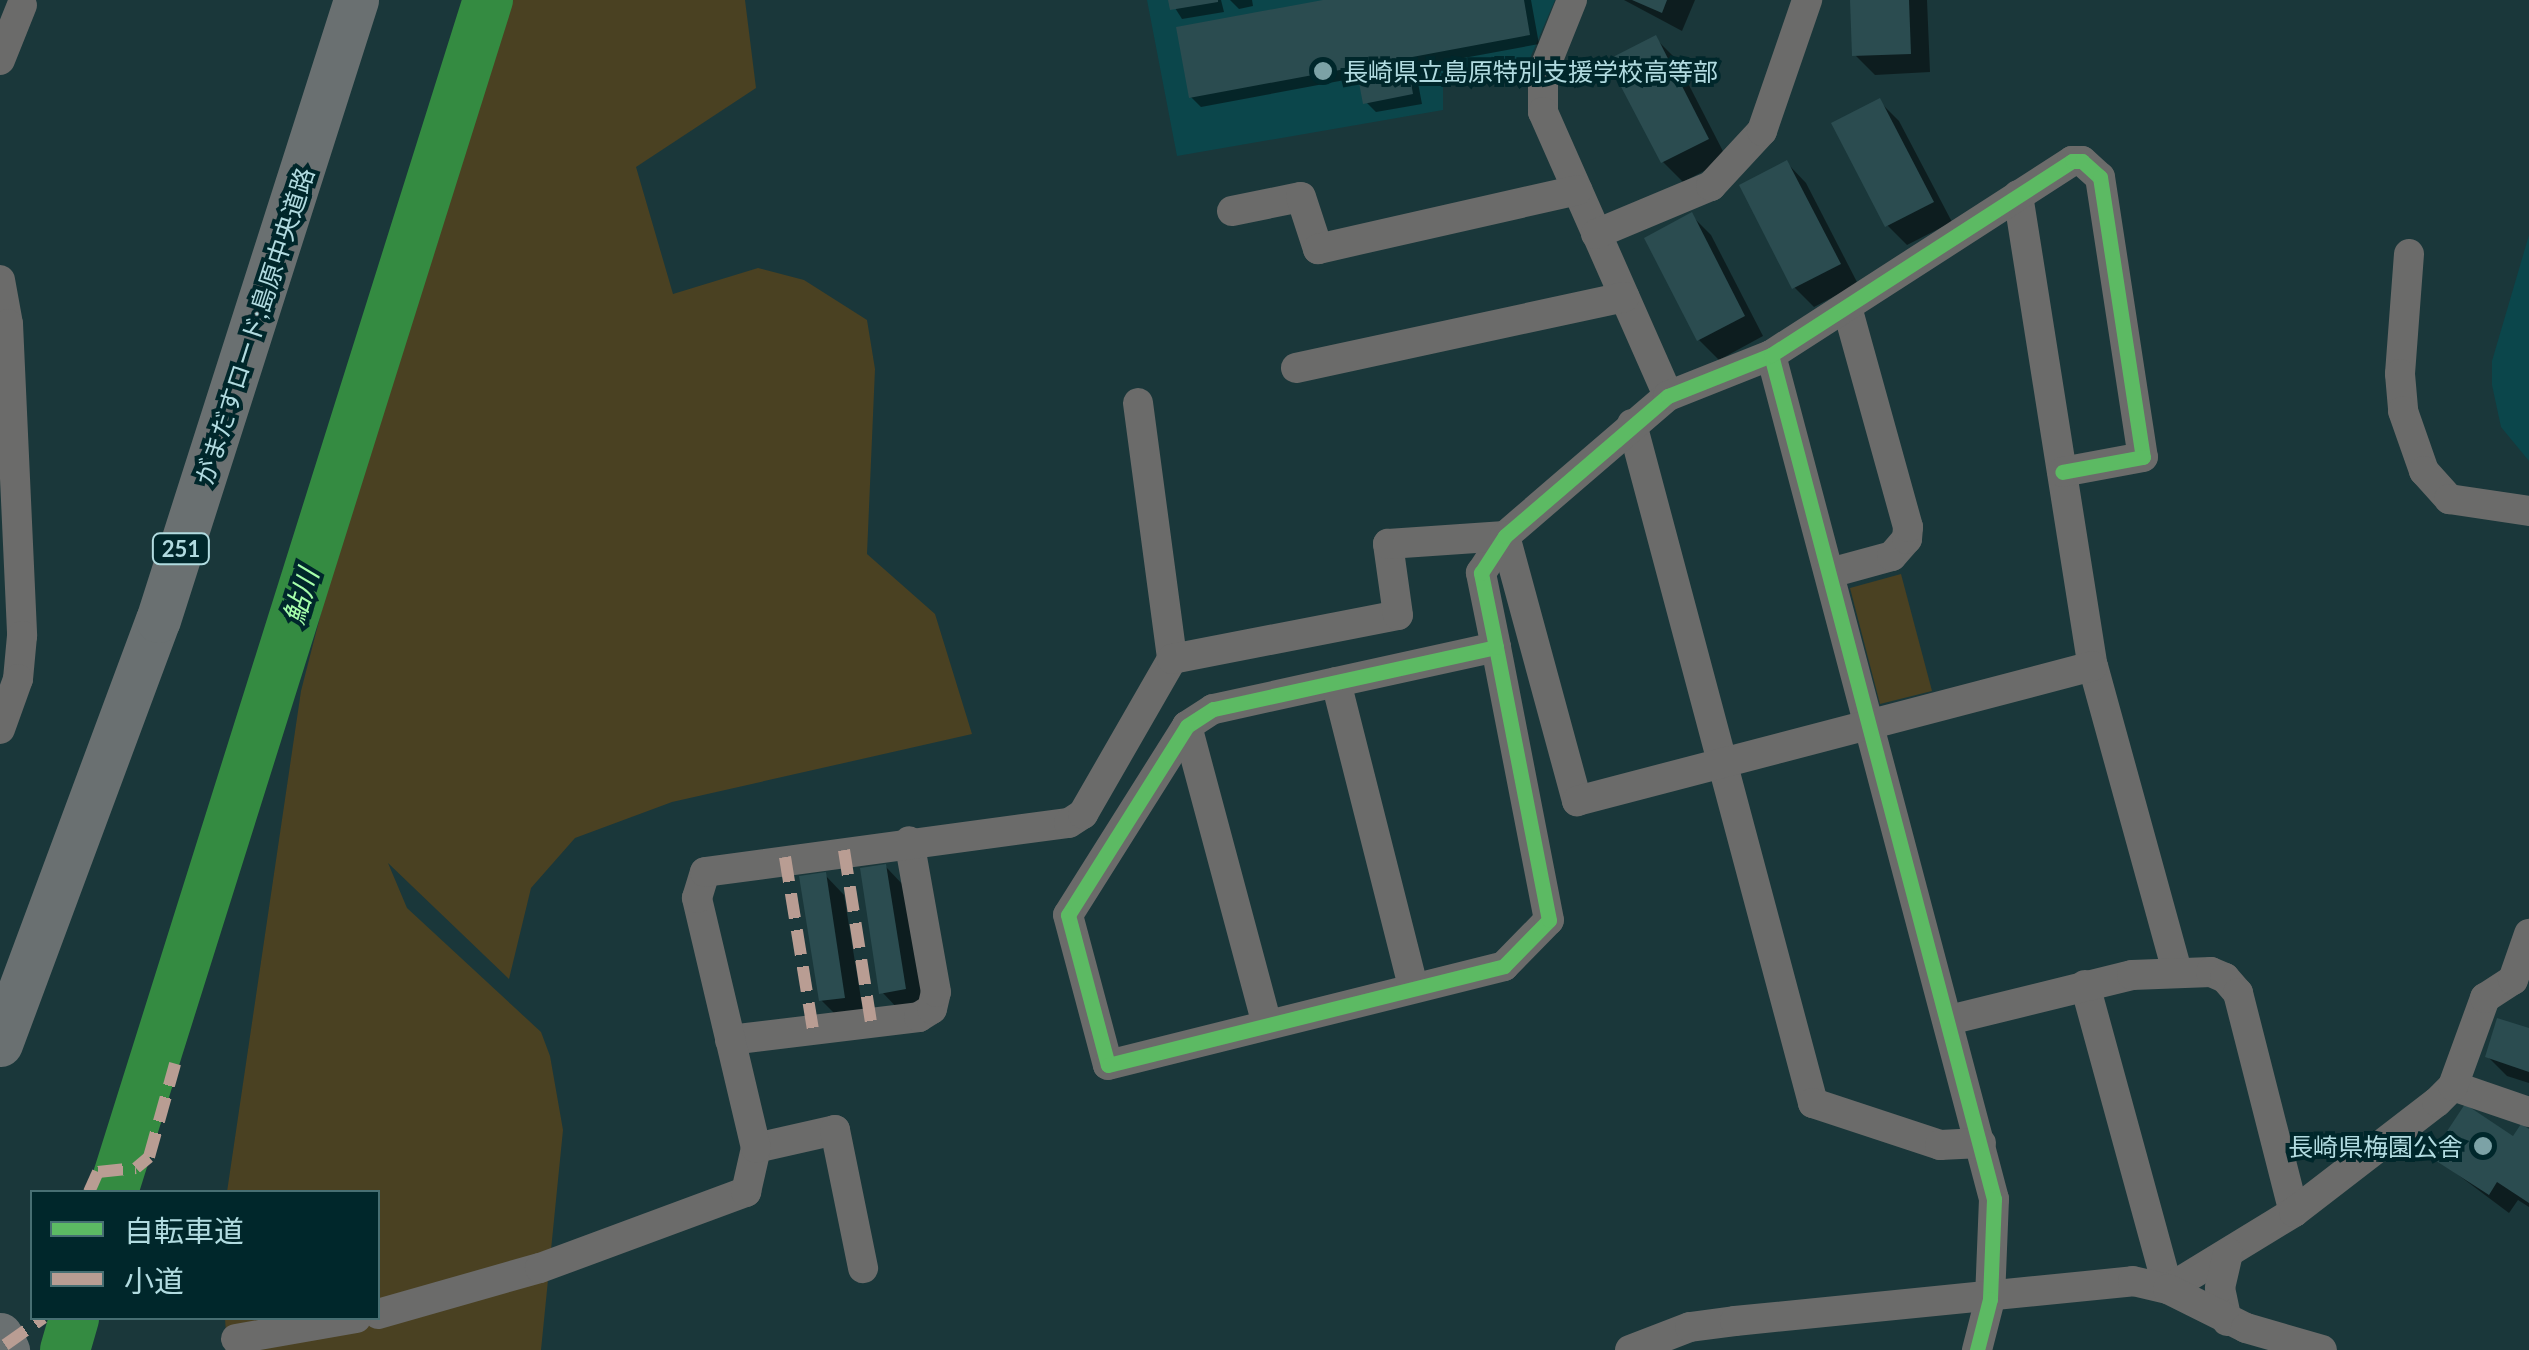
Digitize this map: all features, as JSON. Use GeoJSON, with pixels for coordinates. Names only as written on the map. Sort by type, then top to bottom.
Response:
{"type":"FeatureCollection","features":[{"type":"Feature","properties":{"kind":"highway","name":"がまだすロード;島原中央道路"},"geometry":{"type":"LineString","coordinates":[[0,1044],[158,620],[356,0]]}},
{"type":"Feature","properties":{"kind":"street"},"geometry":{"type":"LineString","coordinates":[[1572,0],[1539,91],[1577,190],[1668,396]]}},
{"type":"Feature","properties":{"kind":"street"},"geometry":{"type":"LineString","coordinates":[[1596,234],[1711,186],[1762,131],[1808,0]]}},
{"type":"Feature","properties":{"kind":"street"},"geometry":{"type":"LineString","coordinates":[[0,60],[19,7]]}},
{"type":"Feature","properties":{"kind":"street"},"geometry":{"type":"LineString","coordinates":[[1496,647],[1212,709],[1186,726],[1068,914],[1108,1065],[1504,966],[1549,920],[1496,647],[1481,573],[1505,536],[1668,396],[1771,354],[1848,310],[2072,162],[2092,166],[2100,177],[2143,457],[2062,472]]}},
{"type":"Feature","properties":{"kind":"street"},"geometry":{"type":"LineString","coordinates":[[1232,211],[1302,197],[1318,249],[1577,190]]}},
{"type":"Feature","properties":{"kind":"street"},"geometry":{"type":"LineString","coordinates":[[2018,196],[2093,666],[2177,971]]}},
{"type":"Feature","properties":{"kind":"street"},"geometry":{"type":"LineString","coordinates":[[2408,254],[2400,374],[2420,462],[2449,499],[2529,511]]}},
{"type":"Feature","properties":{"kind":"street"},"geometry":{"type":"LineString","coordinates":[[0,280],[8,324],[22,636],[18,680],[0,730]]}},
{"type":"Feature","properties":{"kind":"street"},"geometry":{"type":"LineString","coordinates":[[1296,368],[1624,297]]}},
{"type":"Feature","properties":{"kind":"street"},"geometry":{"type":"LineString","coordinates":[[1830,572],[1892,556],[1908,527],[1848,310]]}},
{"type":"Feature","properties":{"kind":"street"},"geometry":{"type":"LineString","coordinates":[[1771,354],[1872,724],[1994,1199],[1990,1299],[1977,1350]]}},
{"type":"Feature","properties":{"kind":"street"},"geometry":{"type":"LineString","coordinates":[[380,1313],[540,1268],[734,1201],[753,1179],[756,1148],[697,898],[705,872],[909,841],[1069,823],[1083,814],[1172,659],[1138,403]]}},
{"type":"Feature","properties":{"kind":"street"},"geometry":{"type":"LineString","coordinates":[[1632,424],[1813,1104],[1940,1145],[1981,1142]]}},
{"type":"Feature","properties":{"kind":"street"},"geometry":{"type":"LineString","coordinates":[[1172,659],[1398,615],[1388,544],[1480,533],[1505,536]]}},
{"type":"Feature","properties":{"kind":"street"},"geometry":{"type":"LineString","coordinates":[[1505,536],[1577,802],[2093,666]]}},
{"type":"Feature","properties":{"kind":"street"},"geometry":{"type":"LineString","coordinates":[[1336,682],[1413,988]]}},
{"type":"Feature","properties":{"kind":"street"},"geometry":{"type":"LineString","coordinates":[[1186,726],[1267,1024]]}},
{"type":"Feature","properties":{"kind":"street"},"geometry":{"type":"LineString","coordinates":[[730,1040],[920,1016],[932,1009],[936,992],[909,841]]}},
{"type":"Feature","properties":{"kind":"street"},"geometry":{"type":"LineString","coordinates":[[2168,1290],[2294,1212],[2452,1086],[2485,998],[2521,983],[2529,934]]}},
{"type":"Feature","properties":{"kind":"street"},"geometry":{"type":"LineString","coordinates":[[1949,1020],[2084,984],[2177,971],[2211,972],[2238,993],[2294,1212]]}},
{"type":"Feature","properties":{"kind":"street"},"geometry":{"type":"LineString","coordinates":[[2084,984],[2168,1290]]}},
{"type":"Feature","properties":{"kind":"street"},"geometry":{"type":"LineString","coordinates":[[2452,1086],[2529,1112]]}},
{"type":"Feature","properties":{"kind":"street"},"geometry":{"type":"LineString","coordinates":[[756,1148],[836,1130],[862,1268]]}},
{"type":"Feature","properties":{"kind":"street"},"geometry":{"type":"LineString","coordinates":[[2227,1321],[2220,1288],[2228,1253]]}},
{"type":"Feature","properties":{"kind":"street"},"geometry":{"type":"LineString","coordinates":[[1636,1349],[1705,1325],[1990,1299],[2133,1281],[2168,1290],[2227,1321],[2322,1350]]}},
{"type":"Feature","properties":{"kind":"street"},"geometry":{"type":"LineString","coordinates":[[236,1335],[342,1320]]}},
{"type":"Feature","properties":{"kind":"shaded area"},"geometry":{"type":"Polygon","coordinates":[[[503,0],[745,0],[756,88],[636,167],[673,294],[758,268],[804,280],[867,320],[875,369],[867,554],[935,614],[972,734],[672,802],[575,838],[531,888],[509,979],[388,863],[407,908],[541,1032],[550,1056],[563,1130],[541,1350],[227,1350],[225,1320],[380,1320],[380,1190],[227,1190],[301,691],[413,255],[503,0]]]}},
{"type":"Feature","properties":{"kind":"shaded area","name":"長崎県立島原特別支援学校高等部"},"geometry":{"type":"Polygon","coordinates":[[[1147,0],[1555,0],[1528,63],[1443,79],[1443,110],[1177,156],[1147,0]]]}},
{"type":"Feature","properties":{"kind":"shaded area"},"geometry":{"type":"Polygon","coordinates":[[[2529,235],[2529,461],[2501,427],[2492,385],[2492,361],[2529,235]]]}},
{"type":"Feature","properties":{"kind":"shaded area"},"geometry":{"type":"Polygon","coordinates":[[[1901,574],[1932,691],[1880,704],[1850,588],[1901,574]]]}},
{"type":"Feature","properties":{"kind":"building"},"geometry":{"type":"Polygon","coordinates":[[[1168,0],[1218,0],[1218,2],[1170,10],[1168,0]]]}},
{"type":"Feature","properties":{"kind":"building"},"geometry":{"type":"Polygon","coordinates":[[[1323,0],[1524,0],[1530,35],[1407,58],[1413,94],[1363,104],[1356,67],[1189,98],[1176,27],[1323,0]]]}},
{"type":"Feature","properties":{"kind":"building"},"geometry":{"type":"Polygon","coordinates":[[[1632,0],[1667,0],[1662,13],[1632,0]]]}},
{"type":"Feature","properties":{"kind":"building"},"geometry":{"type":"Polygon","coordinates":[[[1850,0],[1909,0],[1911,54],[1852,56],[1850,0]]]}},
{"type":"Feature","properties":{"kind":"building"},"geometry":{"type":"Polygon","coordinates":[[[1656,35],[1709,139],[1661,163],[1607,60],[1656,35]]]}},
{"type":"Feature","properties":{"kind":"building"},"geometry":{"type":"Polygon","coordinates":[[[1880,98],[1934,202],[1885,227],[1831,123],[1880,98]]]}},
{"type":"Feature","properties":{"kind":"building"},"geometry":{"type":"Polygon","coordinates":[[[1787,160],[1841,264],[1792,289],[1739,185],[1787,160]]]}},
{"type":"Feature","properties":{"kind":"building"},"geometry":{"type":"Polygon","coordinates":[[[1692,212],[1745,316],[1697,341],[1644,238],[1692,212]]]}},
{"type":"Feature","properties":{"kind":"building"},"geometry":{"type":"Polygon","coordinates":[[[886,864],[906,989],[879,994],[860,868],[886,864]]]}},
{"type":"Feature","properties":{"kind":"building"},"geometry":{"type":"Polygon","coordinates":[[[826,872],[845,998],[819,1001],[799,876],[826,872]]]}},
{"type":"Feature","properties":{"kind":"building"},"geometry":{"type":"Polygon","coordinates":[[[2497,1018],[2529,1028],[2529,1072],[2485,1057],[2497,1018]]]}},
{"type":"Feature","properties":{"kind":"building","name":"長崎県梅園公舎"},"geometry":{"type":"Polygon","coordinates":[[[2465,1104],[2513,1136],[2521,1124],[2529,1129],[2529,1203],[2497,1182],[2489,1195],[2430,1157],[2465,1104]]]}},
{"type":"Feature","properties":{"kind":"waterway","name":"鮎川"},"geometry":{"type":"LineString","coordinates":[[114,1190],[488,0]]}},
{"type":"Feature","properties":{"kind":"waterway","name":"鮎川"},"geometry":{"type":"LineString","coordinates":[[65,1350],[73,1320]]}},
{"type":"Feature","properties":{"kind":"marked path"},"geometry":{"type":"LineString","coordinates":[[844,850],[871,1023]]}},
{"type":"Feature","properties":{"kind":"marked path"},"geometry":{"type":"LineString","coordinates":[[785,857],[813,1030]]}},
{"type":"Feature","properties":{"kind":"marked path"},"geometry":{"type":"LineString","coordinates":[[90,1190],[98,1172],[136,1168],[149,1157],[175,1064]]}},
{"type":"Feature","properties":{"kind":"marked path"},"geometry":{"type":"LineString","coordinates":[[5,1345],[40,1320]]}},
{"type":"Feature","properties":{"kind":"cycle path"},"geometry":{"type":"LineString","coordinates":[[1496,647],[1213,709],[1187,726],[1068,915],[1108,1065],[1504,966],[1549,920],[1496,647],[1481,573],[1505,536],[1668,396],[1771,355],[2072,161],[2082,161],[2100,177],[2143,457],[2062,472]]}},
{"type":"Feature","properties":{"kind":"cycle path"},"geometry":{"type":"LineString","coordinates":[[1771,355],[1994,1199],[1990,1299],[1977,1350]]}},
{"type":"Feature","properties":{"kind":"place","name":"長崎県立島原特別支援学校高等部"},"geometry":{"type":"Point","coordinates":[1323,71]}},
{"type":"Feature","properties":{"kind":"place","name":"長崎県梅園公舎"},"geometry":{"type":"Point","coordinates":[2483,1146]}}]}
